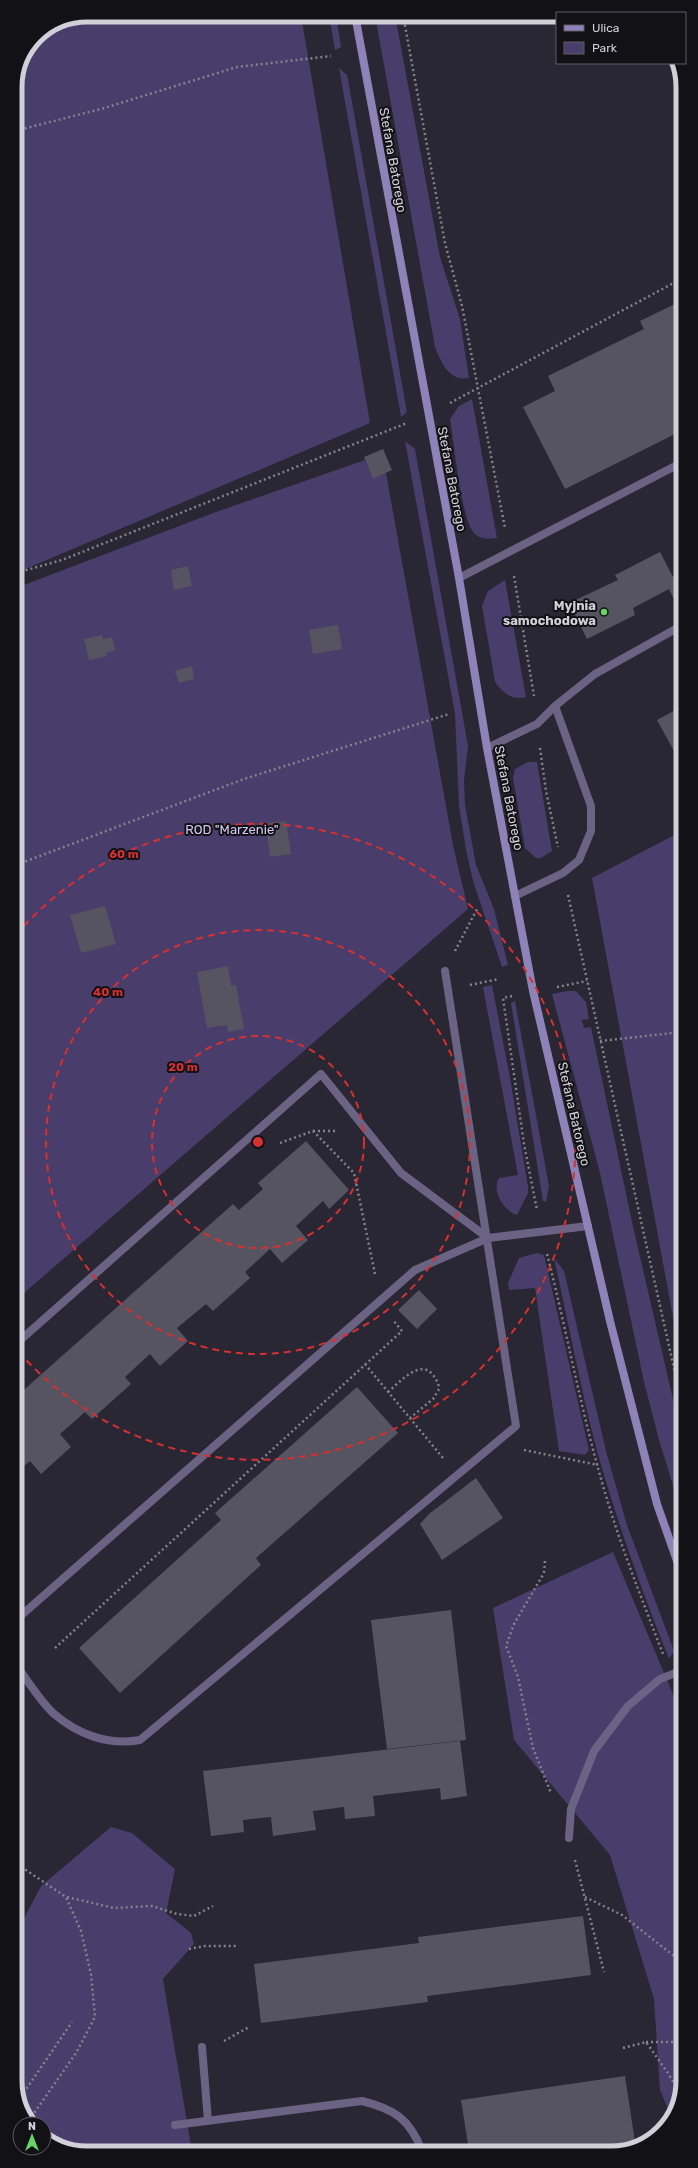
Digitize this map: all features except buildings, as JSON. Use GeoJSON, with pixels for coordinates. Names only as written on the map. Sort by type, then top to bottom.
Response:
{"type":"FeatureCollection","features":[{"type":"Feature","properties":{"kind":"main road","name":"Stefana Batorego"},"geometry":{"type":"LineString","coordinates":[[356,22],[459,578],[487,748],[533,991],[610,1321],[657,1504],[676,1558]]}},
{"type":"Feature","properties":{"kind":"street"},"geometry":{"type":"LineString","coordinates":[[459,578],[676,466]]}},
{"type":"Feature","properties":{"kind":"street"},"geometry":{"type":"LineString","coordinates":[[487,748],[537,724],[555,706],[595,674],[676,629]]}},
{"type":"Feature","properties":{"kind":"street"},"geometry":{"type":"LineString","coordinates":[[515,896],[563,872],[579,860],[591,831],[591,806],[555,706]]}},
{"type":"Feature","properties":{"kind":"street"},"geometry":{"type":"LineString","coordinates":[[22,1673],[52,1712],[87,1735],[105,1741],[122,1743],[140,1740],[516,1426],[488,1238],[445,971]]}},
{"type":"Feature","properties":{"kind":"street"},"geometry":{"type":"LineString","coordinates":[[22,1339],[321,1074],[401,1173],[488,1238]]}},
{"type":"Feature","properties":{"kind":"street"},"geometry":{"type":"LineString","coordinates":[[22,1615],[415,1270],[488,1238],[542,1233],[588,1226]]}},
{"type":"Feature","properties":{"kind":"street"},"geometry":{"type":"LineString","coordinates":[[569,1838],[571,1809],[594,1751],[628,1706],[660,1679],[676,1672]]}},
{"type":"Feature","properties":{"kind":"street"},"geometry":{"type":"LineString","coordinates":[[202,2047],[208,2121]]}},
{"type":"Feature","properties":{"kind":"street"},"geometry":{"type":"LineString","coordinates":[[175,2125],[362,2101],[383,2106],[404,2119],[417,2138],[420,2146]]}},
{"type":"Feature","properties":{"kind":"path"},"geometry":{"type":"LineString","coordinates":[[22,129],[101,109],[237,67],[331,56]]}},
{"type":"Feature","properties":{"kind":"path"},"geometry":{"type":"LineString","coordinates":[[22,572],[62,560],[368,440],[428,414],[676,282]]}},
{"type":"Feature","properties":{"kind":"path"},"geometry":{"type":"LineString","coordinates":[[22,863],[244,779],[449,714]]}},
{"type":"Feature","properties":{"kind":"path"},"geometry":{"type":"LineString","coordinates":[[445,971],[477,909]]}},
{"type":"Feature","properties":{"kind":"path"},"geometry":{"type":"LineString","coordinates":[[486,982],[499,979]]}},
{"type":"Feature","properties":{"kind":"path"},"geometry":{"type":"LineString","coordinates":[[557,986],[587,981]]}},
{"type":"Feature","properties":{"kind":"path"},"geometry":{"type":"LineString","coordinates":[[503,998],[524,1144],[542,1233],[566,1326],[583,1408],[610,1512],[676,1687]]}},
{"type":"Feature","properties":{"kind":"path"},"geometry":{"type":"LineString","coordinates":[[600,1041],[676,1033]]}},
{"type":"Feature","properties":{"kind":"path"},"geometry":{"type":"LineString","coordinates":[[55,1648],[402,1331],[380,1301],[372,1255],[354,1173],[313,1131],[282,1142],[276,1147]]}},
{"type":"Feature","properties":{"kind":"path"},"geometry":{"type":"LineString","coordinates":[[365,1364],[457,1475]]}},
{"type":"Feature","properties":{"kind":"path"},"geometry":{"type":"LineString","coordinates":[[388,1392],[416,1370],[422,1368],[430,1371],[435,1378],[439,1389],[433,1399],[410,1418]]}},
{"type":"Feature","properties":{"kind":"path"},"geometry":{"type":"LineString","coordinates":[[521,1450],[598,1465]]}},
{"type":"Feature","properties":{"kind":"path"},"geometry":{"type":"LineString","coordinates":[[545,1561],[544,1573],[514,1624],[506,1646],[518,1678],[533,1748],[553,1798]]}},
{"type":"Feature","properties":{"kind":"path"},"geometry":{"type":"LineString","coordinates":[[569,1838],[604,1972]]}},
{"type":"Feature","properties":{"kind":"path"},"geometry":{"type":"LineString","coordinates":[[22,1867],[66,1897],[114,1908],[152,1906],[177,1914],[194,1916],[213,1906]]}},
{"type":"Feature","properties":{"kind":"path"},"geometry":{"type":"LineString","coordinates":[[32,2116],[76,2052],[95,2017],[90,1974],[81,1931],[66,1897]]}},
{"type":"Feature","properties":{"kind":"path"},"geometry":{"type":"LineString","coordinates":[[585,1897],[622,1915],[676,1957]]}},
{"type":"Feature","properties":{"kind":"path"},"geometry":{"type":"LineString","coordinates":[[189,1949],[205,1946],[238,1946]]}},
{"type":"Feature","properties":{"kind":"path"},"geometry":{"type":"LineString","coordinates":[[23,2093],[72,2022]]}},
{"type":"Feature","properties":{"kind":"path"},"geometry":{"type":"LineString","coordinates":[[646,2042],[676,2086]]}},
{"type":"Feature","properties":{"kind":"path"},"geometry":{"type":"LineString","coordinates":[[623,2048],[646,2042],[676,2042]]}},
{"type":"Feature","properties":{"kind":"green space"},"geometry":{"type":"Polygon","coordinates":[[[87,22],[302,22],[370,423],[22,570],[22,87],[23,75],[27,62],[41,41],[62,27],[75,23],[87,22]]]}},
{"type":"Feature","properties":{"kind":"green space"},"geometry":{"type":"Polygon","coordinates":[[[330,22],[337,22],[341,47],[335,50],[330,22]]]}},
{"type":"Feature","properties":{"kind":"green space"},"geometry":{"type":"Polygon","coordinates":[[[376,22],[396,22],[440,257],[460,319],[469,378],[456,377],[451,374],[440,359],[435,347],[376,22]]]}},
{"type":"Feature","properties":{"kind":"green space"},"geometry":{"type":"Polygon","coordinates":[[[339,68],[347,75],[349,85],[407,412],[401,417],[339,68]]]}},
{"type":"Feature","properties":{"kind":"green space"},"geometry":{"type":"Polygon","coordinates":[[[472,399],[497,538],[482,538],[474,533],[469,525],[465,513],[462,497],[450,419],[459,406],[472,399]]]}},
{"type":"Feature","properties":{"kind":"green space"},"geometry":{"type":"Polygon","coordinates":[[[405,441],[415,449],[468,746],[464,780],[465,805],[476,865],[494,909],[508,965],[502,967],[473,881],[466,850],[459,806],[455,714],[405,441]]]}},
{"type":"Feature","properties":{"kind":"green space","name":"ROD \"Marzenie\""},"geometry":{"type":"Polygon","coordinates":[[[365,460],[373,478],[386,473],[453,845],[468,909],[22,1295],[22,586],[216,512],[365,460]]]}},
{"type":"Feature","properties":{"kind":"green space"},"geometry":{"type":"Polygon","coordinates":[[[505,580],[526,697],[521,698],[508,695],[501,690],[495,682],[482,606],[488,591],[505,580]]]}},
{"type":"Feature","properties":{"kind":"green space"},"geometry":{"type":"Polygon","coordinates":[[[528,762],[537,762],[552,851],[541,858],[536,858],[525,848],[513,778],[515,769],[528,762]]]}},
{"type":"Feature","properties":{"kind":"green space"},"geometry":{"type":"Polygon","coordinates":[[[676,834],[676,1333],[592,878],[676,834]]]}},
{"type":"Feature","properties":{"kind":"green space"},"geometry":{"type":"Polygon","coordinates":[[[492,985],[510,1078],[528,1187],[528,1193],[517,1215],[512,1213],[503,1205],[497,1189],[499,1178],[518,1175],[483,987],[492,985]]]}},
{"type":"Feature","properties":{"kind":"green space"},"geometry":{"type":"Polygon","coordinates":[[[576,991],[586,1002],[589,1019],[582,1020],[584,1028],[591,1027],[632,1222],[676,1412],[676,1495],[659,1440],[644,1382],[600,1173],[552,994],[576,991]]]}},
{"type":"Feature","properties":{"kind":"green space"},"geometry":{"type":"Polygon","coordinates":[[[515,1001],[549,1186],[546,1202],[543,1201],[511,1003],[515,1001]]]}},
{"type":"Feature","properties":{"kind":"green space"},"geometry":{"type":"Polygon","coordinates":[[[537,1253],[544,1255],[589,1450],[585,1455],[559,1451],[535,1288],[509,1290],[508,1283],[519,1258],[537,1253]]]}},
{"type":"Feature","properties":{"kind":"green space"},"geometry":{"type":"Polygon","coordinates":[[[554,1258],[564,1271],[606,1451],[627,1525],[674,1651],[669,1659],[630,1554],[596,1447],[579,1377],[554,1258]]]}},
{"type":"Feature","properties":{"kind":"green space"},"geometry":{"type":"Polygon","coordinates":[[[613,1552],[676,1701],[676,2081],[673,2102],[669,2110],[660,2090],[654,1999],[610,1855],[514,1740],[493,1608],[613,1552]]]}},
{"type":"Feature","properties":{"kind":"green space"},"geometry":{"type":"Polygon","coordinates":[[[111,1827],[132,1833],[175,1869],[166,1913],[191,1933],[194,1944],[163,1979],[191,2146],[83,2146],[70,2144],[52,2135],[52,2116],[32,2116],[24,2098],[22,2081],[22,1922],[41,1886],[111,1827]]]}},
{"type":"Feature","properties":{"kind":"place","name":"Myjnia samochodowa"},"geometry":{"type":"Point","coordinates":[604,612]}}]}
